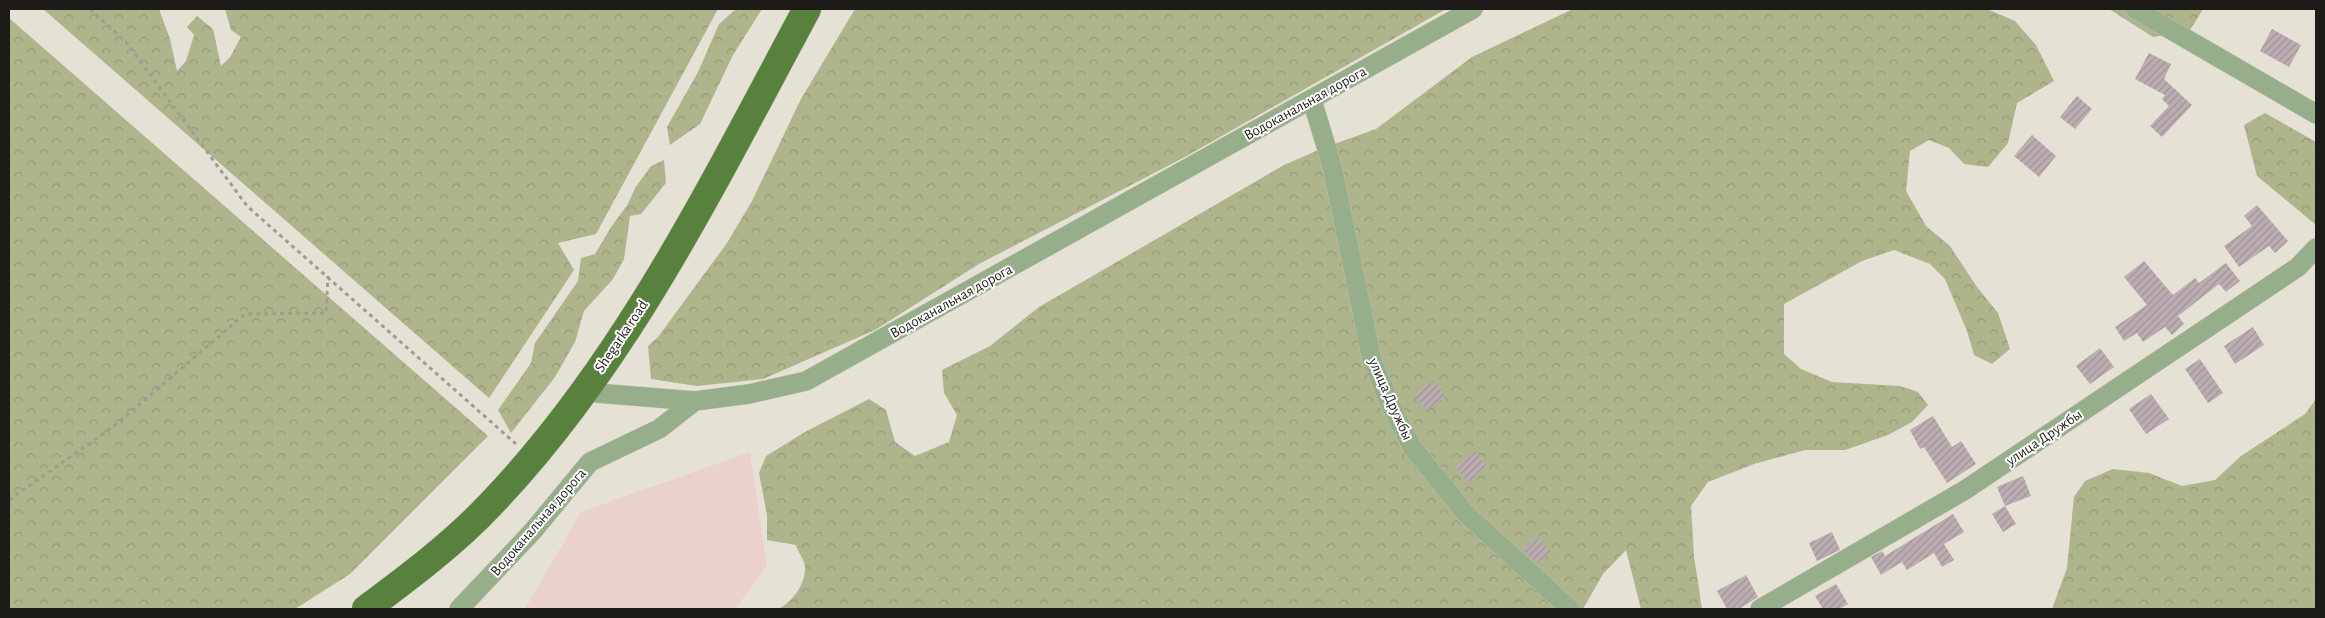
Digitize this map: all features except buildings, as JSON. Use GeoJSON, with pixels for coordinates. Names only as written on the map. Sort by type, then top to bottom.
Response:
{"type":"FeatureCollection","features":[{"type":"Feature","properties":{"kind":"main road","name":"Shegarka road"},"geometry":{"type":"LineString","coordinates":[[366,609],[444,549],[490,505],[532,458],[584,392],[667,265],[807,9]]}},
{"type":"Feature","properties":{"kind":"street","name":"Водоканальная дорога"},"geometry":{"type":"LineString","coordinates":[[459,609],[532,532],[590,462],[659,429],[695,401],[750,394],[806,381],[1473,9]]}},
{"type":"Feature","properties":{"kind":"street"},"geometry":{"type":"LineString","coordinates":[[2135,9],[2316,114]]}},
{"type":"Feature","properties":{"kind":"street","name":"улица Дружбы"},"geometry":{"type":"LineString","coordinates":[[1312,100],[1332,166],[1372,360],[1391,406],[1412,447],[1466,514],[1570,609]]}},
{"type":"Feature","properties":{"kind":"street","name":"улица Дружбы"},"geometry":{"type":"LineString","coordinates":[[1760,609],[1966,490],[2298,267],[2316,248]]}},
{"type":"Feature","properties":{"kind":"street"},"geometry":{"type":"LineString","coordinates":[[584,392],[695,401]]}},
{"type":"Feature","properties":{"kind":"path"},"geometry":{"type":"LineString","coordinates":[[90,9],[126,42],[247,206],[532,458]]}},
{"type":"Feature","properties":{"kind":"path"},"geometry":{"type":"LineString","coordinates":[[9,500],[114,426],[245,314],[326,313],[328,276]]}},
{"type":"Feature","properties":{"kind":"shaded area"},"geometry":{"type":"Polygon","coordinates":[[[750,452],[767,566],[735,609],[525,609],[581,512],[750,452]]]}},
{"type":"Feature","properties":{"kind":"green space"},"geometry":{"type":"Polygon","coordinates":[[[43,9],[159,9],[170,39],[177,71],[186,61],[194,35],[187,27],[197,16],[213,29],[221,66],[230,57],[241,37],[231,30],[225,9],[718,9],[596,234],[558,243],[574,270],[489,398],[43,9]]]}},
{"type":"Feature","properties":{"kind":"green space"},"geometry":{"type":"Polygon","coordinates":[[[736,9],[762,9],[733,55],[700,124],[670,145],[667,127],[698,72],[719,24],[736,9]]]}},
{"type":"Feature","properties":{"kind":"green space"},"geometry":{"type":"Polygon","coordinates":[[[855,9],[1446,9],[1183,158],[979,264],[875,330],[763,379],[697,386],[651,379],[648,346],[658,337],[727,243],[752,201],[801,99],[855,9]]]}},
{"type":"Feature","properties":{"kind":"green space"},"geometry":{"type":"Polygon","coordinates":[[[1573,9],[1987,9],[2015,21],[2036,45],[2054,81],[2017,103],[2008,143],[1988,167],[1964,164],[1949,148],[1929,140],[1910,151],[1906,191],[1926,226],[1950,246],[1977,287],[1998,313],[2010,349],[1992,364],[1974,355],[1967,331],[1945,279],[1930,264],[1894,250],[1862,261],[1784,304],[1784,354],[1801,369],[1832,382],[1900,386],[1918,392],[1928,405],[1912,422],[1888,435],[1845,450],[1805,450],[1754,464],[1708,482],[1691,506],[1694,556],[1702,609],[1641,609],[1626,550],[1603,574],[1583,609],[778,609],[793,597],[801,586],[805,567],[796,545],[767,540],[767,515],[759,473],[766,456],[805,432],[869,399],[886,410],[895,442],[915,456],[949,442],[957,415],[944,393],[942,370],[990,346],[1039,307],[1284,165],[1323,148],[1376,129],[1472,57],[1573,9]]]}},
{"type":"Feature","properties":{"kind":"green space"},"geometry":{"type":"Polygon","coordinates":[[[2109,9],[2203,9],[2189,32],[2153,37],[2109,9]]]}},
{"type":"Feature","properties":{"kind":"green space"},"geometry":{"type":"Polygon","coordinates":[[[9,18],[488,436],[350,574],[295,609],[9,609],[9,18]]]}},
{"type":"Feature","properties":{"kind":"green space"},"geometry":{"type":"Polygon","coordinates":[[[2265,113],[2316,142],[2316,225],[2257,176],[2244,125],[2265,113]]]}},
{"type":"Feature","properties":{"kind":"green space"},"geometry":{"type":"Polygon","coordinates":[[[664,160],[666,183],[641,214],[630,216],[624,259],[613,279],[584,311],[575,342],[555,377],[511,433],[498,410],[531,363],[535,343],[578,281],[581,258],[595,254],[611,227],[628,204],[635,188],[651,166],[664,160]]]}},
{"type":"Feature","properties":{"kind":"green space"},"geometry":{"type":"Polygon","coordinates":[[[2316,399],[2316,609],[2052,609],[2067,568],[2074,497],[2085,481],[2113,469],[2149,473],[2182,486],[2215,480],[2241,456],[2305,414],[2316,399]]]}}]}
